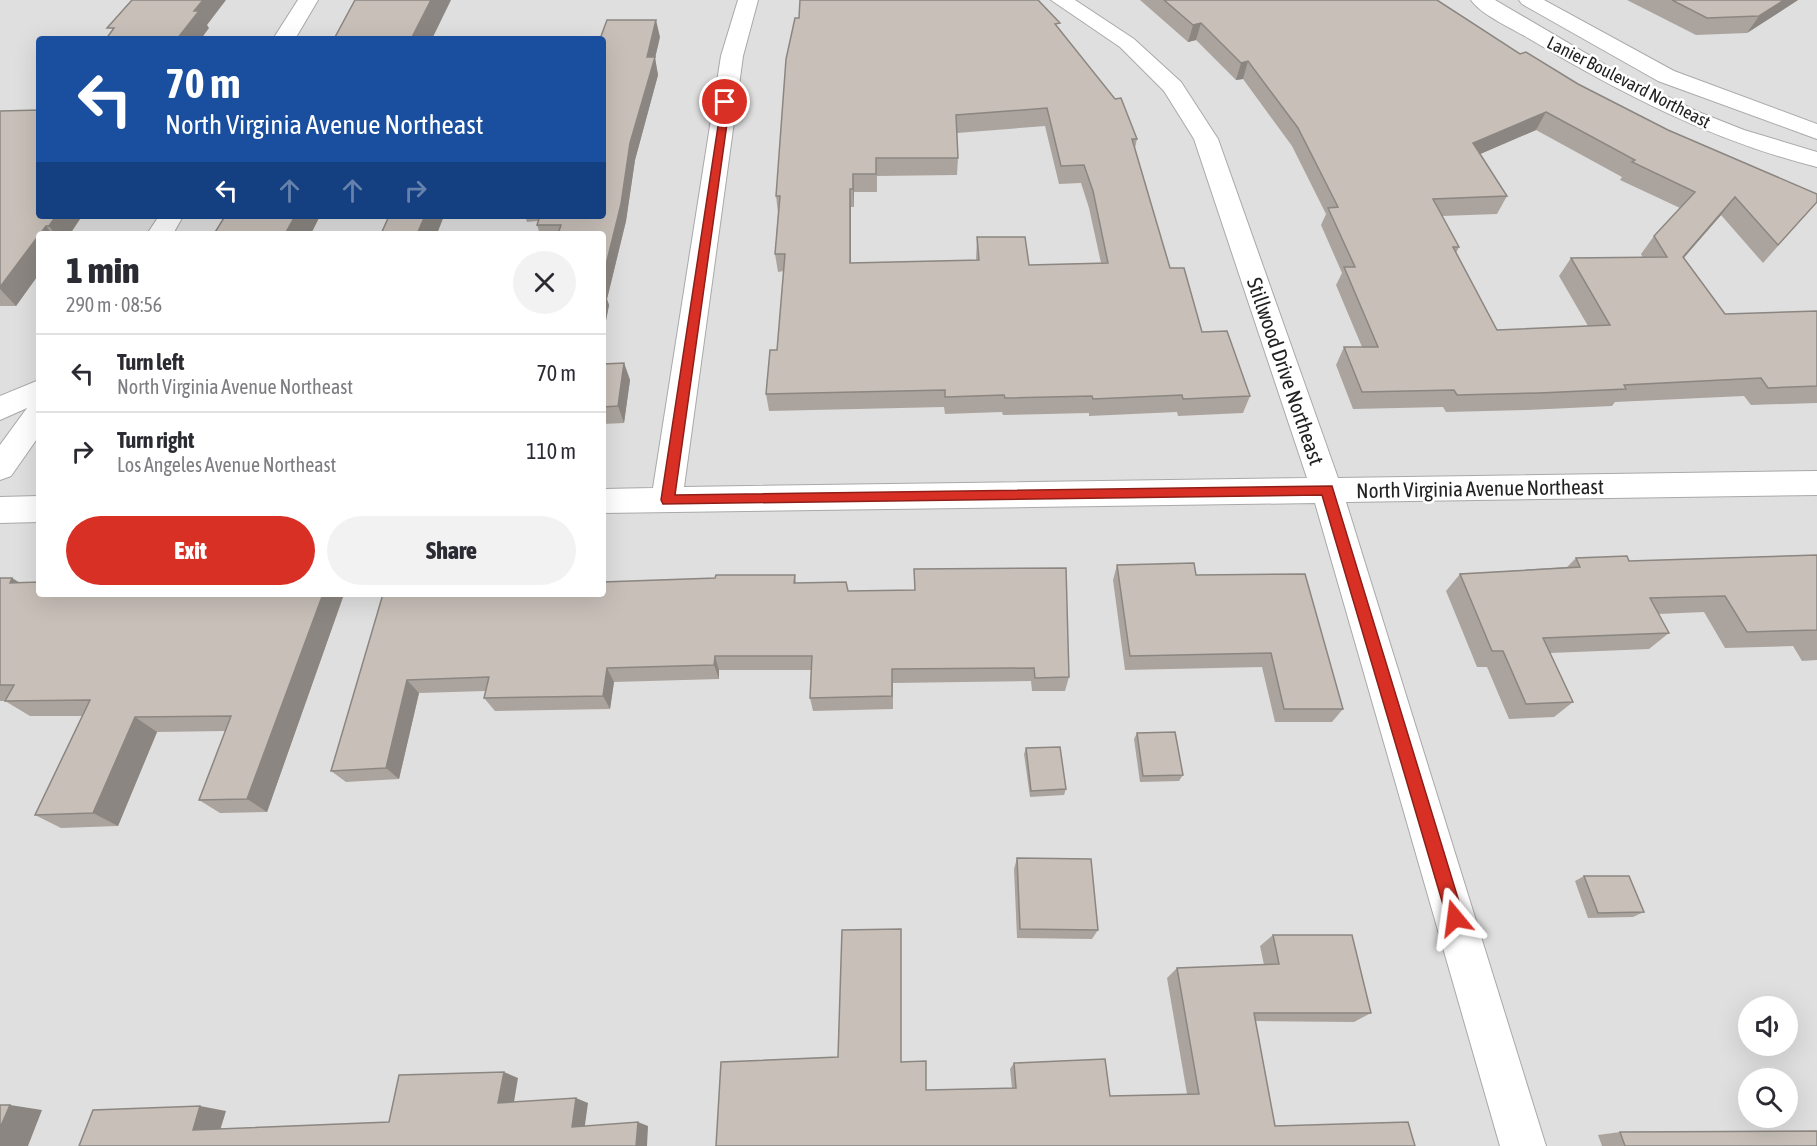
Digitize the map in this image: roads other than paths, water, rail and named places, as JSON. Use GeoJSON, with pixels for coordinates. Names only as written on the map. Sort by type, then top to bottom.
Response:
{"type":"FeatureCollection","features":[{"type":"Feature","properties":{"kind":"street"},"geometry":{"type":"LineString","coordinates":[[286,36],[308,0]]}},
{"type":"Feature","properties":{"kind":"street"},"geometry":{"type":"LineString","coordinates":[[667,500],[732,56],[748,0]]}},
{"type":"Feature","properties":{"kind":"street","name":"Stillwood Drive Northeast"},"geometry":{"type":"LineString","coordinates":[[1061,0],[1127,43],[1173,87],[1206,139],[1327,490],[1523,1146]]}},
{"type":"Feature","properties":{"kind":"street","name":"Lanier Boulevard Northeast"},"geometry":{"type":"LineString","coordinates":[[1481,0],[1571,55],[1689,117],[1766,145],[1817,160]]}},
{"type":"Feature","properties":{"kind":"street","name":"Lanier Boulevard Northeast"},"geometry":{"type":"LineString","coordinates":[[1529,0],[1666,76],[1817,132]]}},
{"type":"Feature","properties":{"kind":"street"},"geometry":{"type":"LineString","coordinates":[[0,409],[36,391]]}},
{"type":"Feature","properties":{"kind":"street"},"geometry":{"type":"LineString","coordinates":[[0,468],[36,418]]}},
{"type":"Feature","properties":{"kind":"street","name":"North Virginia Avenue Northeast"},"geometry":{"type":"LineString","coordinates":[[606,501],[1817,483]]}},
{"type":"Feature","properties":{"kind":"street"},"geometry":{"type":"LineString","coordinates":[[0,510],[36,509]]}}]}
